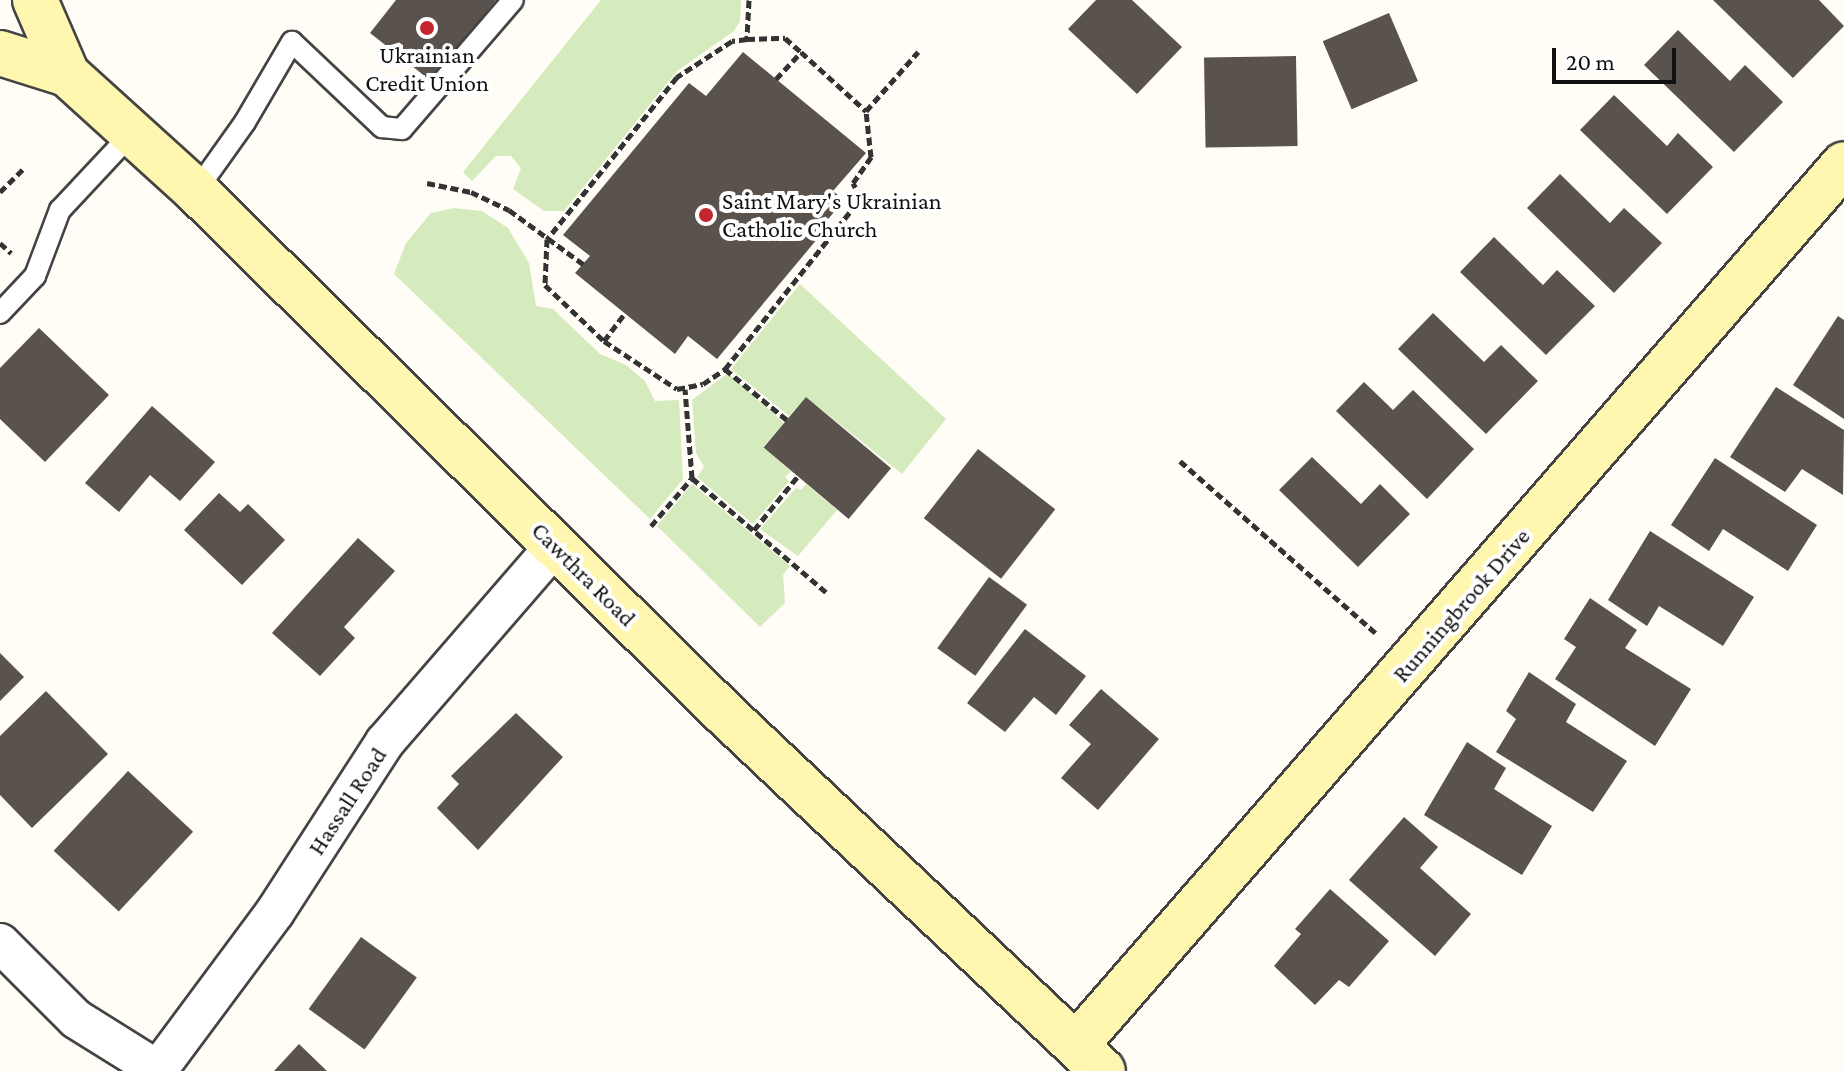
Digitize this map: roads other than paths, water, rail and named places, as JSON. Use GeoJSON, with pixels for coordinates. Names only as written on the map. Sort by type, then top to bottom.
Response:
{"type":"FeatureCollection","features":[{"type":"Feature","properties":{"kind":"main road","name":"Cawthra Road"},"geometry":{"type":"LineString","coordinates":[[35,0],[67,74],[196,191],[555,546],[1090,1058]]}},
{"type":"Feature","properties":{"kind":"main road","name":"Cawthra Road"},"geometry":{"type":"LineString","coordinates":[[0,53],[67,74]]}},
{"type":"Feature","properties":{"kind":"main road","name":"Runningbrook Drive"},"geometry":{"type":"LineString","coordinates":[[1090,1058],[1844,164]]}},
{"type":"Feature","properties":{"kind":"street","name":"Hassall Road"},"geometry":{"type":"LineString","coordinates":[[158,1070],[275,912],[385,742],[555,546]]}},
{"type":"Feature","properties":{"kind":"street"},"geometry":{"type":"LineString","coordinates":[[0,943],[76,1019],[158,1070]]}},
{"type":"Feature","properties":{"kind":"lane"},"geometry":{"type":"LineString","coordinates":[[196,191],[245,122],[292,42],[382,127],[402,129],[513,0]]}},
{"type":"Feature","properties":{"kind":"lane"},"geometry":{"type":"LineString","coordinates":[[0,313],[35,276],[60,210],[132,133]]}},
{"type":"Feature","properties":{"kind":"place","name":"Ukrainian Credit Union"},"geometry":{"type":"Point","coordinates":[427,28]}},
{"type":"Feature","properties":{"kind":"place","name":"Saint Mary's Ukrainian Catholic Church"},"geometry":{"type":"Point","coordinates":[706,215]}}]}
